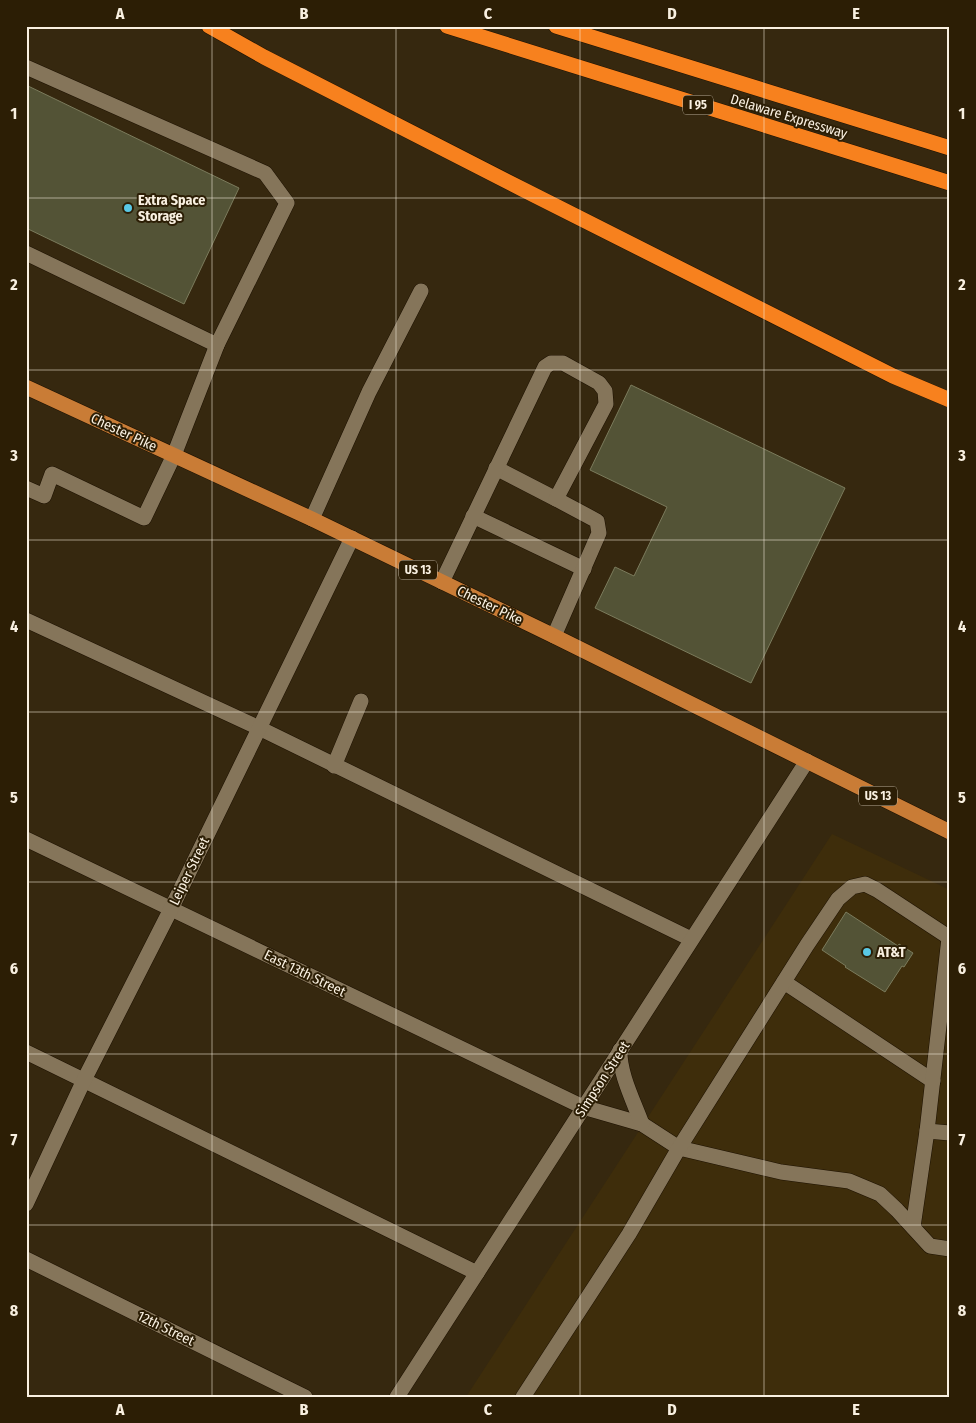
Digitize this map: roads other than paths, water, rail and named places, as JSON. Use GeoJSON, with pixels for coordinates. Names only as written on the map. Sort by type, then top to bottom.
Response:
{"type":"FeatureCollection","features":[{"type":"Feature","properties":{"kind":"highway"},"geometry":{"type":"LineString","coordinates":[[209,26],[264,57],[893,376],[950,400]]}},
{"type":"Feature","properties":{"kind":"highway","name":"Delaware Expressway"},"geometry":{"type":"LineString","coordinates":[[446,26],[950,183]]}},
{"type":"Feature","properties":{"kind":"highway","name":"Delaware Expressway"},"geometry":{"type":"LineString","coordinates":[[556,26],[950,148]]}},
{"type":"Feature","properties":{"kind":"main road","name":"Chester Pike"},"geometry":{"type":"LineString","coordinates":[[26,387],[352,538],[950,832]]}},
{"type":"Feature","properties":{"kind":"street"},"geometry":{"type":"LineString","coordinates":[[26,67],[265,174],[287,203],[217,345],[174,455],[144,518],[52,474],[44,496],[26,488]]}},
{"type":"Feature","properties":{"kind":"street"},"geometry":{"type":"LineString","coordinates":[[26,253],[217,345]]}},
{"type":"Feature","properties":{"kind":"street"},"geometry":{"type":"LineString","coordinates":[[312,519],[369,392],[421,292]]}},
{"type":"Feature","properties":{"kind":"street"},"geometry":{"type":"LineString","coordinates":[[442,582],[545,367],[551,363],[562,363],[599,384],[605,391],[606,404],[556,499]]}},
{"type":"Feature","properties":{"kind":"street"},"geometry":{"type":"LineString","coordinates":[[496,468],[597,522],[600,533],[554,636]]}},
{"type":"Feature","properties":{"kind":"street"},"geometry":{"type":"LineString","coordinates":[[473,516],[584,569]]}},
{"type":"Feature","properties":{"kind":"street","name":"Leiper Street"},"geometry":{"type":"LineString","coordinates":[[26,1204],[84,1080],[171,909],[352,538]]}},
{"type":"Feature","properties":{"kind":"street"},"geometry":{"type":"LineString","coordinates":[[26,620],[259,728],[692,939]]}},
{"type":"Feature","properties":{"kind":"street"},"geometry":{"type":"LineString","coordinates":[[334,766],[362,702]]}},
{"type":"Feature","properties":{"kind":"street","name":"Simpson Street"},"geometry":{"type":"LineString","coordinates":[[397,1397],[807,761]]}},
{"type":"Feature","properties":{"kind":"street","name":"East 13th Street"},"geometry":{"type":"LineString","coordinates":[[26,839],[583,1107],[642,1124],[679,1148],[781,1172],[849,1181],[880,1194],[930,1246],[950,1249]]}},
{"type":"Feature","properties":{"kind":"street"},"geometry":{"type":"LineString","coordinates":[[523,1397],[630,1234],[679,1148],[807,945],[838,899],[852,887],[865,884],[949,938],[927,1131],[913,1227]]}},
{"type":"Feature","properties":{"kind":"street"},"geometry":{"type":"LineString","coordinates":[[784,982],[933,1081]]}},
{"type":"Feature","properties":{"kind":"street"},"geometry":{"type":"LineString","coordinates":[[620,1050],[620,1060],[642,1124]]}},
{"type":"Feature","properties":{"kind":"street"},"geometry":{"type":"LineString","coordinates":[[26,1052],[477,1272]]}},
{"type":"Feature","properties":{"kind":"street"},"geometry":{"type":"LineString","coordinates":[[927,1131],[950,1133]]}},
{"type":"Feature","properties":{"kind":"street","name":"12th Street"},"geometry":{"type":"LineString","coordinates":[[26,1259],[305,1397]]}},
{"type":"Feature","properties":{"kind":"place","name":"Extra Space Storage"},"geometry":{"type":"Point","coordinates":[128,208]}},
{"type":"Feature","properties":{"kind":"place","name":"AT&T"},"geometry":{"type":"Point","coordinates":[867,952]}}]}
